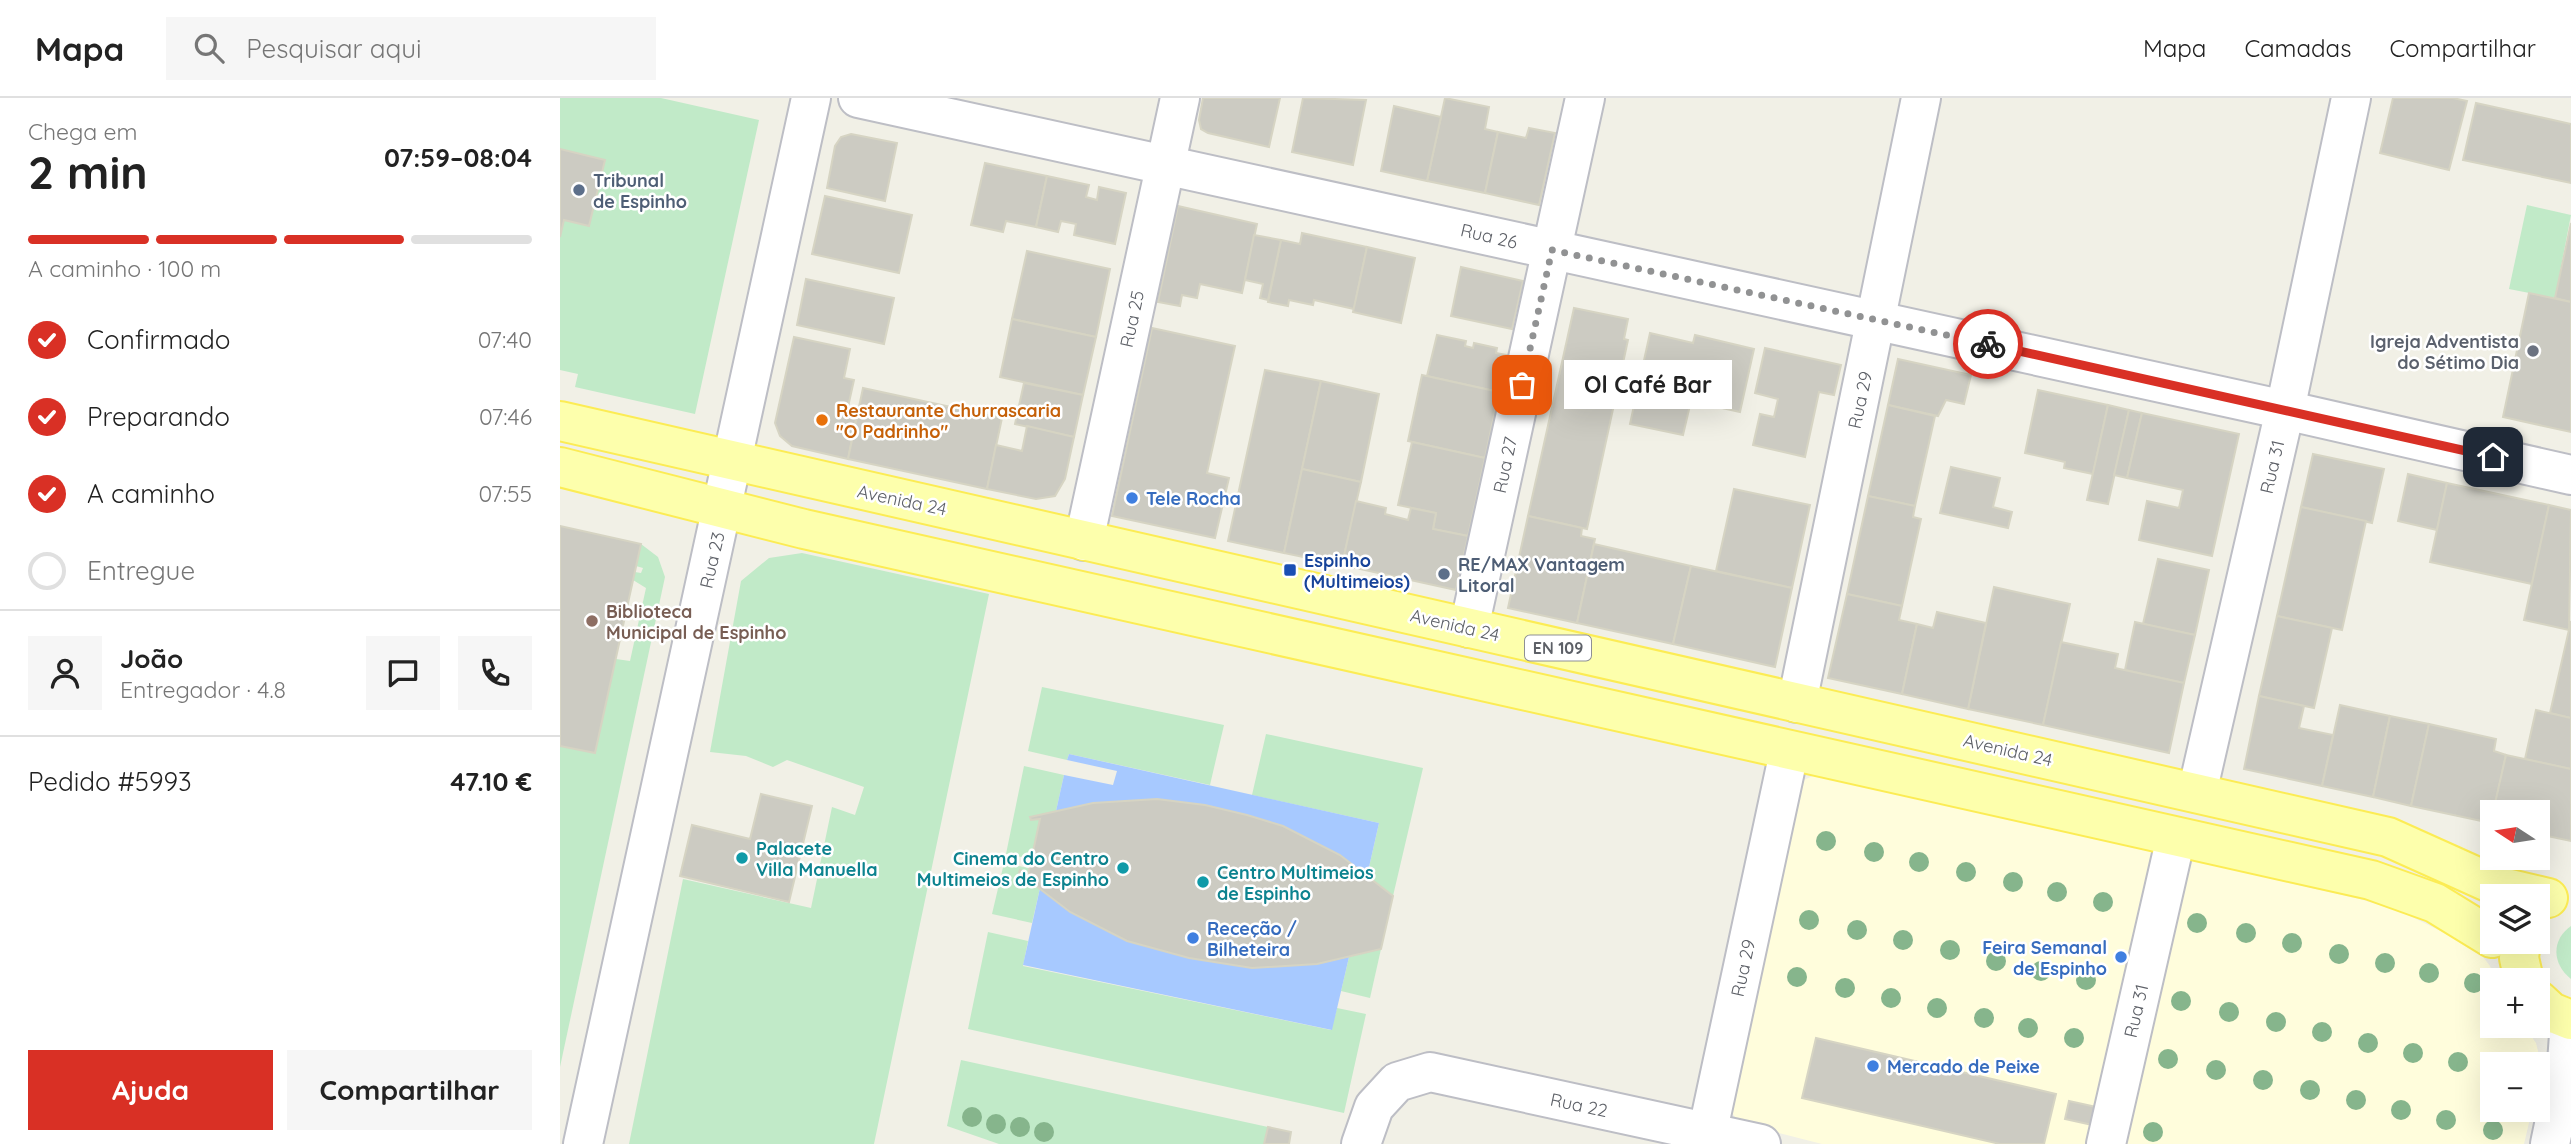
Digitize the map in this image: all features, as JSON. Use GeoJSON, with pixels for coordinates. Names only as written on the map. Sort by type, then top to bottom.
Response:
{"type":"FeatureCollection","features":[{"type":"Feature","properties":{"kind":"main road","name":"Avenida 24"},"geometry":{"type":"LineString","coordinates":[[560,421],[732,463],[2388,837],[2497,886],[2552,898]]}},
{"type":"Feature","properties":{"kind":"main road"},"geometry":{"type":"LineString","coordinates":[[560,467],[618,480],[723,510],[1789,752],[2371,880],[2435,904],[2480,932]]}},
{"type":"Feature","properties":{"kind":"main road"},"geometry":{"type":"LineString","coordinates":[[2550,1011],[2570,1020]]}},
{"type":"Feature","properties":{"kind":"street","name":"Rua 23"},"geometry":{"type":"LineString","coordinates":[[583,1144],[811,98]]}},
{"type":"Feature","properties":{"kind":"street","name":"Rua 26"},"geometry":{"type":"LineString","coordinates":[[858,98],[1166,163],[2571,475]]}},
{"type":"Feature","properties":{"kind":"street","name":"Rua 25"},"geometry":{"type":"LineString","coordinates":[[1084,541],[1180,98]]}},
{"type":"Feature","properties":{"kind":"street","name":"Rua 27"},"geometry":{"type":"LineString","coordinates":[[1469,628],[1585,98]]}},
{"type":"Feature","properties":{"kind":"street","name":"Rua 29"},"geometry":{"type":"LineString","coordinates":[[1797,702],[1921,98]]}},
{"type":"Feature","properties":{"kind":"street","name":"Rua 31"},"geometry":{"type":"LineString","coordinates":[[2197,793],[2285,410],[2351,98]]}},
{"type":"Feature","properties":{"kind":"street","name":"Rua 29"},"geometry":{"type":"LineString","coordinates":[[1706,1138],[1789,752]]}},
{"type":"Feature","properties":{"kind":"street","name":"Rua 31"},"geometry":{"type":"LineString","coordinates":[[2106,1144],[2176,837]]}},
{"type":"Feature","properties":{"kind":"street"},"geometry":{"type":"LineString","coordinates":[[2550,1144],[2567,1063],[2570,1020]]}},
{"type":"Feature","properties":{"kind":"street","name":"Rua 22"},"geometry":{"type":"LineString","coordinates":[[1361,1144],[1374,1107],[1397,1082],[1430,1072],[1706,1138],[1761,1144]]}},
{"type":"Feature","properties":{"kind":"shaded area","name":"Feira Semanal de Espinho"},"geometry":{"type":"Polygon","coordinates":[[[1815,775],[2360,899],[2402,912],[2477,949],[2491,968],[2480,968],[2480,1038],[2532,1038],[2538,1052],[2480,1052],[2480,1122],[2529,1122],[2524,1144],[1822,1144],[1739,1123],[1729,1108],[1797,783],[1815,775]]]}},
{"type":"Feature","properties":{"kind":"green space"},"geometry":{"type":"Polygon","coordinates":[[[560,98],[661,98],[759,120],[695,414],[575,387],[578,374],[560,370],[560,98]]]}},
{"type":"Feature","properties":{"kind":"green space"},"geometry":{"type":"Polygon","coordinates":[[[2527,205],[2571,215],[2555,298],[2509,289],[2527,205]]]}},
{"type":"Feature","properties":{"kind":"green space"},"geometry":{"type":"Polygon","coordinates":[[[641,544],[658,557],[665,577],[560,1067],[560,746],[595,753],[616,659],[630,661],[646,588],[633,580],[635,572],[641,573],[643,568],[636,566],[641,544]]]}},
{"type":"Feature","properties":{"kind":"green space"},"geometry":{"type":"Polygon","coordinates":[[[802,553],[989,594],[874,1144],[629,1144],[683,879],[811,908],[832,807],[855,815],[864,787],[787,760],[773,767],[746,756],[710,752],[741,581],[769,558],[802,553]]]}},
{"type":"Feature","properties":{"kind":"green space"},"geometry":{"type":"Polygon","coordinates":[[[1042,687],[1224,725],[1210,785],[1069,754],[1067,760],[1028,751],[1042,687]]]}},
{"type":"Feature","properties":{"kind":"green space"},"geometry":{"type":"Polygon","coordinates":[[[1266,734],[1423,768],[1393,896],[1367,876],[1379,823],[1252,795],[1266,734]]]}},
{"type":"Feature","properties":{"kind":"green space"},"geometry":{"type":"Polygon","coordinates":[[[1024,766],[1064,775],[1056,811],[1031,818],[1040,819],[1031,859],[1006,854],[1024,766]]]}},
{"type":"Feature","properties":{"kind":"green space"},"geometry":{"type":"Polygon","coordinates":[[[1004,863],[1029,868],[1028,875],[1021,871],[1019,873],[1040,888],[1032,923],[992,914],[1004,863]]]}},
{"type":"Feature","properties":{"kind":"green space"},"geometry":{"type":"Polygon","coordinates":[[[2571,926],[2571,979],[2560,966],[2556,952],[2560,938],[2571,926]]]}},
{"type":"Feature","properties":{"kind":"green space"},"geometry":{"type":"Polygon","coordinates":[[[988,932],[1028,941],[1023,966],[1331,1030],[1337,1008],[1366,1014],[1344,1113],[968,1029],[988,932]]]}},
{"type":"Feature","properties":{"kind":"green space"},"geometry":{"type":"Polygon","coordinates":[[[1381,949],[1370,998],[1341,991],[1349,957],[1381,949]]]}},
{"type":"Feature","properties":{"kind":"green space"},"geometry":{"type":"Polygon","coordinates":[[[961,1060],[1268,1127],[1264,1144],[999,1144],[947,1126],[961,1060]]]}},
{"type":"Feature","properties":{"kind":"water"},"geometry":{"type":"Polygon","coordinates":[[[1069,754],[1379,823],[1367,876],[1296,834],[1258,819],[1219,809],[1138,801],[1056,811],[1064,775],[1113,785],[1117,771],[1067,760],[1069,754]]]}},
{"type":"Feature","properties":{"kind":"water"},"geometry":{"type":"Polygon","coordinates":[[[1040,888],[1317,964],[1349,957],[1332,1030],[1023,965],[1040,888]]]}},
{"type":"Feature","properties":{"kind":"building"},"geometry":{"type":"Polygon","coordinates":[[[1203,98],[1280,98],[1269,147],[1201,129],[1199,120],[1203,98]]]}},
{"type":"Feature","properties":{"kind":"building"},"geometry":{"type":"Polygon","coordinates":[[[1303,98],[1366,100],[1353,165],[1292,152],[1303,98]]]}},
{"type":"Feature","properties":{"kind":"building"},"geometry":{"type":"Polygon","coordinates":[[[1445,98],[1489,107],[1485,129],[1498,132],[1485,193],[1427,181],[1445,98]]]}},
{"type":"Feature","properties":{"kind":"building"},"geometry":{"type":"Polygon","coordinates":[[[2393,98],[2453,98],[2467,101],[2449,170],[2380,153],[2393,98]]]}},
{"type":"Feature","properties":{"kind":"building"},"geometry":{"type":"Polygon","coordinates":[[[2476,103],[2571,124],[2571,183],[2463,160],[2476,103]]]}},
{"type":"Feature","properties":{"kind":"building"},"geometry":{"type":"Polygon","coordinates":[[[1394,106],[1441,117],[1427,181],[1381,171],[1394,106]]]}},
{"type":"Feature","properties":{"kind":"building"},"geometry":{"type":"Polygon","coordinates":[[[1529,128],[1555,133],[1539,205],[1485,193],[1498,132],[1526,138],[1529,128]]]}},
{"type":"Feature","properties":{"kind":"building"},"geometry":{"type":"Polygon","coordinates":[[[851,134],[897,143],[885,201],[827,188],[835,146],[841,137],[851,134]]]}},
{"type":"Feature","properties":{"kind":"building","name":"Tribunal de Espinho"},"geometry":{"type":"Polygon","coordinates":[[[560,149],[605,160],[589,226],[564,220],[560,237],[560,149]]]}},
{"type":"Feature","properties":{"kind":"building"},"geometry":{"type":"Polygon","coordinates":[[[985,163],[1047,176],[1036,227],[1006,221],[1003,232],[971,225],[985,163]]]}},
{"type":"Feature","properties":{"kind":"building"},"geometry":{"type":"Polygon","coordinates":[[[1047,176],[1089,185],[1086,197],[1097,200],[1099,187],[1126,193],[1115,244],[1074,235],[1076,224],[1061,221],[1058,232],[1036,227],[1047,176]]]}},
{"type":"Feature","properties":{"kind":"building"},"geometry":{"type":"Polygon","coordinates":[[[825,196],[912,215],[899,273],[812,254],[825,196]]]}},
{"type":"Feature","properties":{"kind":"building"},"geometry":{"type":"Polygon","coordinates":[[[1178,206],[1257,224],[1242,293],[1200,284],[1197,298],[1182,295],[1180,306],[1158,302],[1178,206]]]}},
{"type":"Feature","properties":{"kind":"building"},"geometry":{"type":"Polygon","coordinates":[[[2571,223],[2571,302],[2555,298],[2571,223]]]}},
{"type":"Feature","properties":{"kind":"building"},"geometry":{"type":"Polygon","coordinates":[[[1302,233],[1367,247],[1354,309],[1314,300],[1313,305],[1289,300],[1288,306],[1268,302],[1281,240],[1300,244],[1302,233]]]}},
{"type":"Feature","properties":{"kind":"building"},"geometry":{"type":"Polygon","coordinates":[[[1254,235],[1281,240],[1268,300],[1260,298],[1263,284],[1245,280],[1254,235]]]}},
{"type":"Feature","properties":{"kind":"building"},"geometry":{"type":"Polygon","coordinates":[[[1367,247],[1415,258],[1401,323],[1353,312],[1367,247]]]}},
{"type":"Feature","properties":{"kind":"building"},"geometry":{"type":"Polygon","coordinates":[[[1027,251],[1110,269],[1096,337],[1012,319],[1027,251]]]}},
{"type":"Feature","properties":{"kind":"building"},"geometry":{"type":"Polygon","coordinates":[[[1461,267],[1523,281],[1512,329],[1451,316],[1461,267]]]}},
{"type":"Feature","properties":{"kind":"building"},"geometry":{"type":"Polygon","coordinates":[[[806,279],[894,298],[884,344],[797,325],[806,279]]]}},
{"type":"Feature","properties":{"kind":"building","name":"Igreja Adventista do Sétimo Dia"},"geometry":{"type":"Polygon","coordinates":[[[2529,293],[2571,302],[2571,432],[2503,417],[2529,293]]]}},
{"type":"Feature","properties":{"kind":"building"},"geometry":{"type":"Polygon","coordinates":[[[1574,308],[1628,319],[1624,339],[1628,340],[1587,529],[1528,516],[1574,308]]]}},
{"type":"Feature","properties":{"kind":"building"},"geometry":{"type":"Polygon","coordinates":[[[1012,319],[1096,337],[1083,395],[1000,377],[1012,319]]]}},
{"type":"Feature","properties":{"kind":"building"},"geometry":{"type":"Polygon","coordinates":[[[1152,328],[1235,346],[1207,473],[1229,478],[1215,538],[1112,516],[1152,328]]]}},
{"type":"Feature","properties":{"kind":"building"},"geometry":{"type":"Polygon","coordinates":[[[1650,333],[1693,343],[1695,335],[1754,349],[1740,412],[1691,401],[1683,435],[1630,424],[1638,387],[1658,391],[1661,378],[1641,374],[1650,333]]]}},
{"type":"Feature","properties":{"kind":"building"},"geometry":{"type":"Polygon","coordinates":[[[1437,335],[1466,341],[1465,346],[1473,348],[1474,343],[1497,348],[1496,353],[1507,355],[1499,392],[1427,376],[1437,335]]]}},
{"type":"Feature","properties":{"kind":"building"},"geometry":{"type":"Polygon","coordinates":[[[794,337],[850,349],[844,378],[854,380],[848,407],[858,409],[848,459],[792,446],[780,436],[775,423],[794,337]]]}},
{"type":"Feature","properties":{"kind":"building"},"geometry":{"type":"Polygon","coordinates":[[[1765,348],[1841,365],[1834,395],[1819,392],[1805,457],[1753,445],[1760,414],[1774,417],[1778,399],[1755,393],[1765,348]]]}},
{"type":"Feature","properties":{"kind":"building"},"geometry":{"type":"Polygon","coordinates":[[[1898,359],[1971,375],[1964,404],[1946,400],[1938,416],[1888,405],[1898,359]]]}},
{"type":"Feature","properties":{"kind":"building"},"geometry":{"type":"Polygon","coordinates":[[[1265,370],[1321,381],[1284,553],[1228,541],[1265,370]]]}},
{"type":"Feature","properties":{"kind":"building"},"geometry":{"type":"Polygon","coordinates":[[[1422,375],[1499,392],[1485,458],[1408,441],[1422,375]]]}},
{"type":"Feature","properties":{"kind":"building"},"geometry":{"type":"Polygon","coordinates":[[[1321,381],[1379,394],[1361,482],[1302,469],[1321,381]]]}},
{"type":"Feature","properties":{"kind":"building"},"geometry":{"type":"Polygon","coordinates":[[[1024,383],[1083,395],[1074,437],[1015,424],[1024,383]]]}},
{"type":"Feature","properties":{"kind":"building"},"geometry":{"type":"Polygon","coordinates":[[[863,388],[1002,418],[987,489],[848,459],[863,388]]]}},
{"type":"Feature","properties":{"kind":"building"},"geometry":{"type":"Polygon","coordinates":[[[2038,390],[2108,405],[2093,474],[2064,468],[2065,462],[2025,453],[2038,390]]]}},
{"type":"Feature","properties":{"kind":"building"},"geometry":{"type":"Polygon","coordinates":[[[1888,405],[1935,416],[1915,506],[1868,496],[1888,405]]]}},
{"type":"Feature","properties":{"kind":"building"},"geometry":{"type":"Polygon","coordinates":[[[2108,405],[2129,410],[2108,504],[2087,500],[2108,405]]]}},
{"type":"Feature","properties":{"kind":"building"},"geometry":{"type":"Polygon","coordinates":[[[2129,410],[2142,413],[2127,478],[2114,475],[2129,410]]]}},
{"type":"Feature","properties":{"kind":"building"},"geometry":{"type":"Polygon","coordinates":[[[2142,413],[2239,434],[2212,556],[2139,540],[2147,501],[2179,508],[2183,490],[2127,478],[2142,413]]]}},
{"type":"Feature","properties":{"kind":"building"},"geometry":{"type":"Polygon","coordinates":[[[1027,426],[1074,437],[1065,479],[1055,496],[1036,499],[987,489],[996,445],[1022,451],[1027,426]]]}},
{"type":"Feature","properties":{"kind":"building"},"geometry":{"type":"Polygon","coordinates":[[[1412,442],[1485,458],[1468,536],[1433,529],[1436,513],[1398,505],[1412,442]]]}},
{"type":"Feature","properties":{"kind":"building"},"geometry":{"type":"Polygon","coordinates":[[[2313,454],[2384,469],[2372,523],[2301,507],[2313,454]]]}},
{"type":"Feature","properties":{"kind":"building"},"geometry":{"type":"Polygon","coordinates":[[[1951,467],[2000,478],[1993,507],[2012,512],[2008,528],[1940,513],[1951,467]]]}},
{"type":"Feature","properties":{"kind":"building"},"geometry":{"type":"Polygon","coordinates":[[[1302,469],[1361,482],[1342,565],[1284,553],[1302,469]]]}},
{"type":"Feature","properties":{"kind":"building"},"geometry":{"type":"Polygon","coordinates":[[[2408,474],[2447,483],[2437,530],[2398,521],[2408,474]]]}},
{"type":"Feature","properties":{"kind":"building"},"geometry":{"type":"Polygon","coordinates":[[[2447,483],[2549,505],[2532,584],[2430,562],[2447,483]]]}},
{"type":"Feature","properties":{"kind":"building"},"geometry":{"type":"Polygon","coordinates":[[[1734,489],[1810,505],[1792,588],[1716,571],[1734,489]]]}},
{"type":"Feature","properties":{"kind":"building"},"geometry":{"type":"Polygon","coordinates":[[[1868,496],[1915,506],[1913,517],[1921,519],[1902,606],[1847,594],[1868,496]]]}},
{"type":"Feature","properties":{"kind":"building"},"geometry":{"type":"Polygon","coordinates":[[[1356,501],[1386,508],[1385,514],[1408,520],[1411,508],[1436,513],[1433,529],[1468,536],[1456,590],[1342,565],[1356,501]]]}},
{"type":"Feature","properties":{"kind":"building"},"geometry":{"type":"Polygon","coordinates":[[[2549,505],[2571,510],[2569,630],[2524,620],[2549,505]]]}},
{"type":"Feature","properties":{"kind":"building"},"geometry":{"type":"Polygon","coordinates":[[[2301,507],[2366,521],[2342,630],[2277,616],[2301,507]]]}},
{"type":"Feature","properties":{"kind":"building"},"geometry":{"type":"Polygon","coordinates":[[[1528,516],[1582,528],[1581,536],[1595,539],[1577,623],[1508,608],[1528,516]]]}},
{"type":"Feature","properties":{"kind":"building","name":"Biblioteca Municipal de Espinho"},"geometry":{"type":"Polygon","coordinates":[[[560,526],[641,544],[595,753],[560,746],[560,526]]]}},
{"type":"Feature","properties":{"kind":"building"},"geometry":{"type":"Polygon","coordinates":[[[1594,544],[1691,566],[1673,644],[1577,623],[1594,544]]]}},
{"type":"Feature","properties":{"kind":"building"},"geometry":{"type":"Polygon","coordinates":[[[2158,559],[2209,570],[2195,635],[2143,624],[2158,559]]]}},
{"type":"Feature","properties":{"kind":"building"},"geometry":{"type":"Polygon","coordinates":[[[1691,566],[1792,588],[1775,667],[1673,644],[1691,566]]]}},
{"type":"Feature","properties":{"kind":"building"},"geometry":{"type":"Polygon","coordinates":[[[1994,587],[2070,604],[2043,725],[1968,709],[1994,587]]]}},
{"type":"Feature","properties":{"kind":"building"},"geometry":{"type":"Polygon","coordinates":[[[1847,594],[1902,606],[1899,620],[1917,624],[1902,694],[1828,678],[1847,594]]]}},
{"type":"Feature","properties":{"kind":"building"},"geometry":{"type":"Polygon","coordinates":[[[1937,612],[1986,623],[1968,709],[1902,694],[1917,624],[1933,628],[1937,612]]]}},
{"type":"Feature","properties":{"kind":"building"},"geometry":{"type":"Polygon","coordinates":[[[2277,616],[2332,628],[2314,708],[2259,696],[2277,616]]]}},
{"type":"Feature","properties":{"kind":"building"},"geometry":{"type":"Polygon","coordinates":[[[2571,621],[2571,718],[2550,713],[2571,621]]]}},
{"type":"Feature","properties":{"kind":"building"},"geometry":{"type":"Polygon","coordinates":[[[2135,622],[2195,635],[2184,683],[2125,670],[2135,622]]]}},
{"type":"Feature","properties":{"kind":"building"},"geometry":{"type":"Polygon","coordinates":[[[2061,642],[2118,654],[2115,668],[2184,683],[2169,753],[2043,725],[2061,642]]]}},
{"type":"Feature","properties":{"kind":"building"},"geometry":{"type":"Polygon","coordinates":[[[2259,696],[2304,706],[2299,728],[2333,735],[2322,786],[2244,769],[2259,696]]]}},
{"type":"Feature","properties":{"kind":"building"},"geometry":{"type":"Polygon","coordinates":[[[2340,705],[2390,716],[2373,797],[2322,786],[2340,705]]]}},
{"type":"Feature","properties":{"kind":"building"},"geometry":{"type":"Polygon","coordinates":[[[2536,710],[2571,718],[2571,769],[2525,759],[2536,710]]]}},
{"type":"Feature","properties":{"kind":"building"},"geometry":{"type":"Polygon","coordinates":[[[2390,716],[2429,724],[2411,806],[2373,797],[2390,716]]]}},
{"type":"Feature","properties":{"kind":"building"},"geometry":{"type":"Polygon","coordinates":[[[2429,724],[2496,739],[2494,751],[2506,755],[2496,800],[2480,800],[2480,821],[2411,806],[2429,724]]]}},
{"type":"Feature","properties":{"kind":"building"},"geometry":{"type":"Polygon","coordinates":[[[2506,755],[2571,769],[2571,841],[2550,837],[2550,800],[2496,800],[2506,755]]]}},
{"type":"Feature","properties":{"kind":"building","name":"Palacete Villa Manuella"},"geometry":{"type":"Polygon","coordinates":[[[761,794],[812,806],[789,902],[680,876],[692,825],[750,839],[761,794]]]}},
{"type":"Feature","properties":{"kind":"building","name":"Centro Multimeios de Espinho"},"geometry":{"type":"Polygon","coordinates":[[[1157,799],[1205,805],[1283,826],[1340,855],[1393,896],[1381,949],[1317,964],[1252,968],[1189,958],[1127,941],[1070,912],[1019,873],[1020,870],[1028,875],[1040,819],[1031,820],[1030,817],[1093,803],[1157,799]]]}},
{"type":"Feature","properties":{"kind":"building","name":"Mercado de Peixe"},"geometry":{"type":"Polygon","coordinates":[[[1816,1038],[2056,1094],[2044,1144],[2000,1144],[1802,1098],[1816,1038]]]}},
{"type":"Feature","properties":{"kind":"building"},"geometry":{"type":"Polygon","coordinates":[[[2069,1101],[2101,1108],[2097,1126],[2065,1119],[2069,1101]]]}},
{"type":"Feature","properties":{"kind":"building"},"geometry":{"type":"Polygon","coordinates":[[[1268,1127],[1291,1132],[1289,1144],[1264,1144],[1268,1127]]]}},
{"type":"Feature","properties":{"kind":"way so far"},"geometry":{"type":"LineString","coordinates":[[1522,385],[1552,250],[1988,344]]}},
{"type":"Feature","properties":{"kind":"place","name":"Tribunal de Espinho"},"geometry":{"type":"Point","coordinates":[579,190]}},
{"type":"Feature","properties":{"kind":"place","name":"Igreja Adventista do Sétimo Dia"},"geometry":{"type":"Point","coordinates":[2533,351]}},
{"type":"Feature","properties":{"kind":"place","name":"Ol Café Bar"},"geometry":{"type":"Point","coordinates":[1522,385]}},
{"type":"Feature","properties":{"kind":"place","name":"Restaurante Churrascaria \"O Padrinho\""},"geometry":{"type":"Point","coordinates":[822,420]}},
{"type":"Feature","properties":{"kind":"place","name":"Tele Rocha"},"geometry":{"type":"Point","coordinates":[1132,498]}},
{"type":"Feature","properties":{"kind":"place","name":"Espinho (Multimeios)"},"geometry":{"type":"Point","coordinates":[1290,570]}},
{"type":"Feature","properties":{"kind":"place","name":"RE/MAX Vantagem Litoral"},"geometry":{"type":"Point","coordinates":[1444,574]}},
{"type":"Feature","properties":{"kind":"place","name":"Biblioteca Municipal de Espinho"},"geometry":{"type":"Point","coordinates":[592,621]}},
{"type":"Feature","properties":{"kind":"place","name":"Palacete Villa Manuella"},"geometry":{"type":"Point","coordinates":[742,858]}},
{"type":"Feature","properties":{"kind":"place","name":"Cinema do Centro Multimeios de Espinho"},"geometry":{"type":"Point","coordinates":[1123,868]}},
{"type":"Feature","properties":{"kind":"place","name":"Centro Multimeios de Espinho"},"geometry":{"type":"Point","coordinates":[1203,882]}},
{"type":"Feature","properties":{"kind":"place","name":"Receção / Bilheteira"},"geometry":{"type":"Point","coordinates":[1193,938]}},
{"type":"Feature","properties":{"kind":"place","name":"Feira Semanal de Espinho"},"geometry":{"type":"Point","coordinates":[2121,957]}},
{"type":"Feature","properties":{"kind":"place","name":"Mercado de Peixe"},"geometry":{"type":"Point","coordinates":[1873,1066]}},
{"type":"Feature","properties":{"kind":"route"},"geometry":{"type":"LineString","coordinates":[[1988,344],[2493,457]]}}]}
